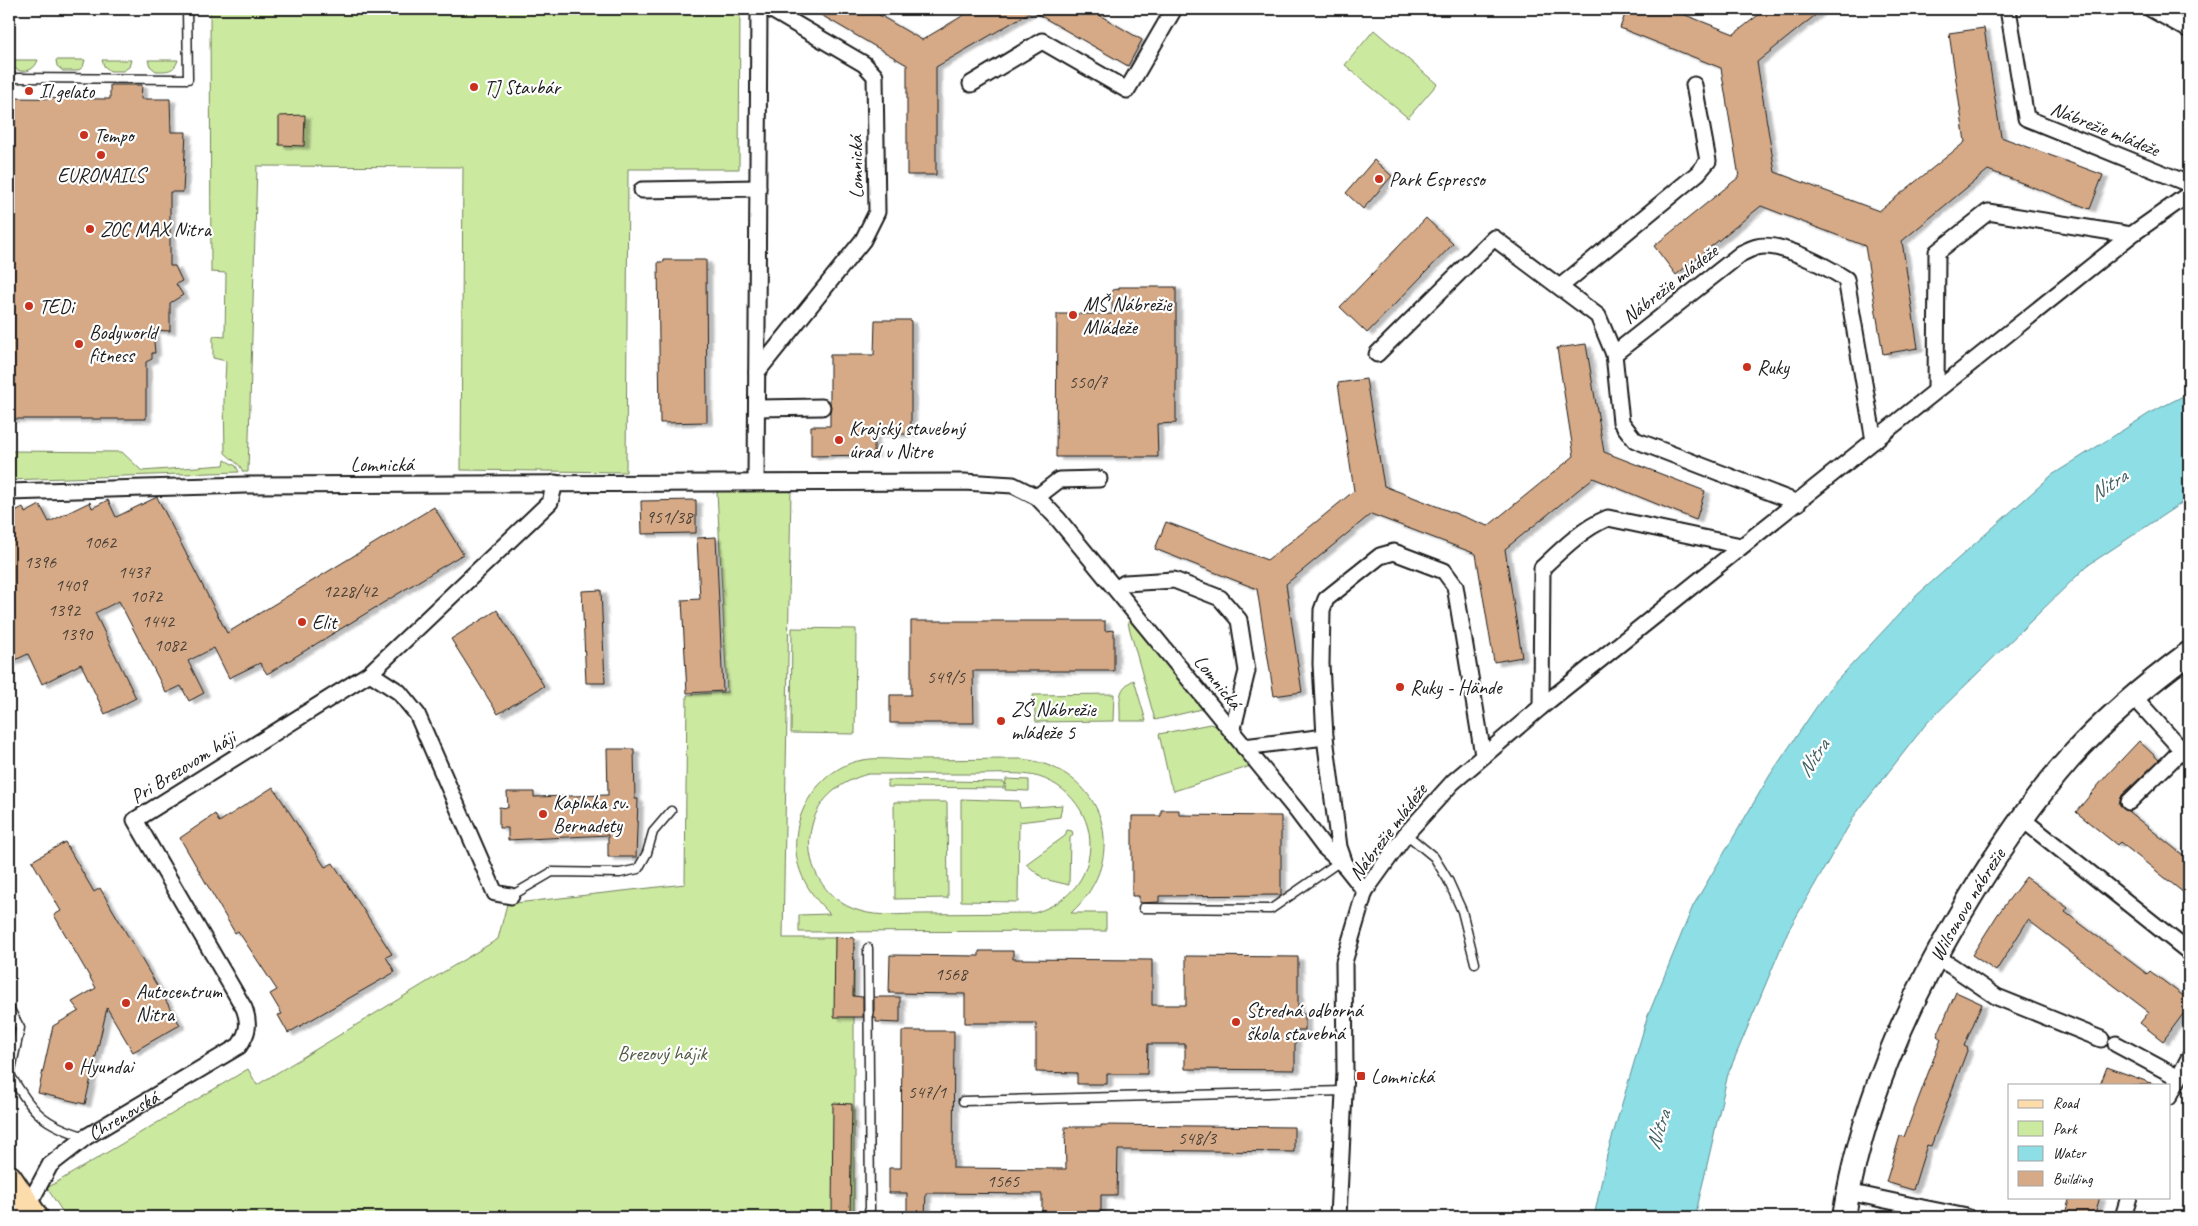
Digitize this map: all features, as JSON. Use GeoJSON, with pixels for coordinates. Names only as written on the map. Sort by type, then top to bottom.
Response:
{"type":"FeatureCollection","features":[{"type":"Feature","properties":{"kind":"main road","name":"Chrenovská"},"geometry":{"type":"LineString","coordinates":[[9,1178],[20,1214]]}},
{"type":"Feature","properties":{"kind":"street"},"geometry":{"type":"LineString","coordinates":[[756,482],[759,9]]}},
{"type":"Feature","properties":{"kind":"street","name":"Lomnická"},"geometry":{"type":"LineString","coordinates":[[757,372],[863,240],[877,212],[875,76],[864,64],[770,9]]}},
{"type":"Feature","properties":{"kind":"street"},"geometry":{"type":"LineString","coordinates":[[971,84],[1042,41],[1127,90],[1174,9]]}},
{"type":"Feature","properties":{"kind":"street","name":"Nábrežie mládeže"},"geometry":{"type":"LineString","coordinates":[[2008,9],[2026,118],[2189,184]]}},
{"type":"Feature","properties":{"kind":"street"},"geometry":{"type":"LineString","coordinates":[[2151,9],[2189,30]]}},
{"type":"Feature","properties":{"kind":"street"},"geometry":{"type":"LineString","coordinates":[[1561,286],[1698,173],[1708,161],[1694,85]]}},
{"type":"Feature","properties":{"kind":"street"},"geometry":{"type":"LineString","coordinates":[[642,190],[758,188]]}},
{"type":"Feature","properties":{"kind":"street","name":"Nábrežie mládeže"},"geometry":{"type":"LineString","coordinates":[[1338,1217],[1344,1091],[1344,962],[1365,891],[1406,834],[1452,782],[1541,707],[1874,442],[1936,389],[2131,235],[2189,194]]}},
{"type":"Feature","properties":{"kind":"street"},"geometry":{"type":"LineString","coordinates":[[1936,389],[1937,252],[1988,212],[2131,235]]}},
{"type":"Feature","properties":{"kind":"street"},"geometry":{"type":"LineString","coordinates":[[1377,354],[1494,238],[1561,286],[1598,316],[1614,354],[1621,422],[1634,440],[1798,503]]}},
{"type":"Feature","properties":{"kind":"street","name":"Nábrežie mládeže"},"geometry":{"type":"LineString","coordinates":[[1614,354],[1742,253],[1759,246],[1779,248],[1828,268],[1846,279],[1874,442]]}},
{"type":"Feature","properties":{"kind":"street"},"geometry":{"type":"LineString","coordinates":[[757,408],[822,407]]}},
{"type":"Feature","properties":{"kind":"street"},"geometry":{"type":"LineString","coordinates":[[1038,497],[1059,480],[1099,480]]}},
{"type":"Feature","properties":{"kind":"street","name":"Lomnická"},"geometry":{"type":"LineString","coordinates":[[9,492],[142,486],[756,482],[964,482],[1014,484],[1038,497],[1365,891]]}},
{"type":"Feature","properties":{"kind":"street","name":"Pri Brezovom háji"},"geometry":{"type":"LineString","coordinates":[[238,1046],[247,1035],[249,1021],[244,1008],[135,820],[370,673],[550,502],[555,483]]}},
{"type":"Feature","properties":{"kind":"street"},"geometry":{"type":"LineString","coordinates":[[1541,707],[1542,568],[1559,552],[1598,522],[1608,518],[1741,546]]}},
{"type":"Feature","properties":{"kind":"street","name":"Nábrežie mládeže"},"geometry":{"type":"LineString","coordinates":[[1343,865],[1325,738],[1321,664],[1322,610],[1326,599],[1380,556],[1394,552],[1444,571],[1455,586],[1483,755]]}},
{"type":"Feature","properties":{"kind":"street"},"geometry":{"type":"LineString","coordinates":[[1116,589],[1125,583],[1174,580],[1220,598],[1239,620],[1247,671],[1232,732]]}},
{"type":"Feature","properties":{"kind":"street","name":"Wilsonovo nábrežie"},"geometry":{"type":"LineString","coordinates":[[1844,1217],[1848,1192],[1879,1077],[1921,982],[1994,857],[2021,818],[2071,757],[2134,698],[2189,654]]}},
{"type":"Feature","properties":{"kind":"street"},"geometry":{"type":"LineString","coordinates":[[370,673],[399,692],[417,714],[495,893],[510,896]]}},
{"type":"Feature","properties":{"kind":"street"},"geometry":{"type":"LineString","coordinates":[[2129,802],[2186,750],[2134,698]]}},
{"type":"Feature","properties":{"kind":"street"},"geometry":{"type":"LineString","coordinates":[[1244,747],[1325,738]]}},
{"type":"Feature","properties":{"kind":"street"},"geometry":{"type":"LineString","coordinates":[[2021,818],[2189,952]]}},
{"type":"Feature","properties":{"kind":"street"},"geometry":{"type":"LineString","coordinates":[[1934,958],[1950,965],[1997,997],[2101,1039]]}},
{"type":"Feature","properties":{"kind":"street"},"geometry":{"type":"LineString","coordinates":[[2116,1044],[2179,1078]]}},
{"type":"Feature","properties":{"kind":"street","name":"Chrenovská"},"geometry":{"type":"LineString","coordinates":[[20,1214],[50,1165],[86,1137],[238,1046]]}},
{"type":"Feature","properties":{"kind":"street"},"geometry":{"type":"LineString","coordinates":[[2170,1096],[2189,1058]]}},
{"type":"Feature","properties":{"kind":"street"},"geometry":{"type":"LineString","coordinates":[[1848,1192],[1917,1212],[1967,1217]]}},
{"type":"Feature","properties":{"kind":"street"},"geometry":{"type":"LineString","coordinates":[[2123,1217],[2129,1198]]}},
{"type":"Feature","properties":{"kind":"lane"},"geometry":{"type":"LineString","coordinates":[[9,78],[188,79],[187,9]]}},
{"type":"Feature","properties":{"kind":"lane"},"geometry":{"type":"LineString","coordinates":[[510,896],[552,872],[620,874],[638,869],[647,853],[653,832],[672,811]]}},
{"type":"Feature","properties":{"kind":"lane"},"geometry":{"type":"LineString","coordinates":[[1406,834],[1434,857],[1448,880],[1462,911],[1476,963]]}},
{"type":"Feature","properties":{"kind":"lane"},"geometry":{"type":"LineString","coordinates":[[1143,908],[1271,909],[1343,865]]}},
{"type":"Feature","properties":{"kind":"lane"},"geometry":{"type":"LineString","coordinates":[[866,1217],[870,1209],[868,948]]}},
{"type":"Feature","properties":{"kind":"lane"},"geometry":{"type":"LineString","coordinates":[[9,1008],[20,1028],[9,1078],[31,1107],[57,1128],[86,1137]]}},
{"type":"Feature","properties":{"kind":"lane"},"geometry":{"type":"LineString","coordinates":[[963,1102],[1344,1091]]}},
{"type":"Feature","properties":{"kind":"green space"},"geometry":{"type":"Polygon","coordinates":[[[210,9],[740,9],[739,169],[628,169],[626,472],[461,470],[463,167],[257,166],[248,472],[243,472],[240,466],[225,453],[224,401],[226,361],[213,358],[213,336],[225,337],[226,273],[211,272],[210,9]]]}},
{"type":"Feature","properties":{"kind":"green space"},"geometry":{"type":"Polygon","coordinates":[[[1374,30],[1437,84],[1408,118],[1345,65],[1374,30]]]}},
{"type":"Feature","properties":{"kind":"green space"},"geometry":{"type":"Polygon","coordinates":[[[9,60],[38,60],[36,65],[28,71],[19,71],[11,65],[9,60]]]}},
{"type":"Feature","properties":{"kind":"green space"},"geometry":{"type":"Polygon","coordinates":[[[56,60],[85,60],[83,67],[77,71],[63,71],[57,66],[56,60]]]}},
{"type":"Feature","properties":{"kind":"green space"},"geometry":{"type":"Polygon","coordinates":[[[102,60],[131,60],[129,67],[123,71],[110,71],[104,66],[102,60]]]}},
{"type":"Feature","properties":{"kind":"green space"},"geometry":{"type":"Polygon","coordinates":[[[148,60],[178,60],[172,69],[156,71],[150,66],[148,60]]]}},
{"type":"Feature","properties":{"kind":"green space"},"geometry":{"type":"Polygon","coordinates":[[[9,451],[122,452],[142,471],[224,465],[225,460],[236,466],[239,472],[9,480],[9,451]]]}},
{"type":"Feature","properties":{"kind":"green space","name":"Brezový hájik"},"geometry":{"type":"Polygon","coordinates":[[[717,491],[791,491],[783,938],[854,938],[854,1217],[66,1217],[47,1188],[248,1069],[257,1085],[498,939],[507,904],[685,884],[687,695],[727,692],[717,491]]]}},
{"type":"Feature","properties":{"kind":"green space"},"geometry":{"type":"Polygon","coordinates":[[[1133,618],[1202,705],[1202,709],[1155,720],[1129,627],[1128,622],[1133,618]]]}},
{"type":"Feature","properties":{"kind":"green space"},"geometry":{"type":"Polygon","coordinates":[[[792,628],[856,629],[855,734],[791,733],[792,628]]]}},
{"type":"Feature","properties":{"kind":"green space"},"geometry":{"type":"Polygon","coordinates":[[[1134,680],[1146,721],[1120,721],[1121,692],[1134,680]]]}},
{"type":"Feature","properties":{"kind":"green space"},"geometry":{"type":"Polygon","coordinates":[[[1114,694],[1113,721],[1036,722],[1033,695],[1114,694]]]}},
{"type":"Feature","properties":{"kind":"green space"},"geometry":{"type":"Polygon","coordinates":[[[1210,724],[1219,727],[1251,766],[1174,791],[1170,783],[1159,734],[1210,724]]]}},
{"type":"Feature","properties":{"kind":"green space"},"geometry":{"type":"Polygon","coordinates":[[[869,759],[1022,759],[1050,766],[1073,779],[1090,797],[1100,819],[1104,842],[1101,867],[1090,891],[1071,913],[1106,913],[1106,931],[799,932],[799,915],[830,914],[807,886],[798,865],[796,854],[797,830],[800,818],[811,795],[828,776],[851,763],[869,759]],[[868,774],[849,781],[826,798],[815,815],[812,825],[810,852],[818,878],[835,898],[847,906],[867,913],[882,915],[1034,913],[1044,910],[1061,900],[1081,879],[1088,860],[1090,847],[1086,821],[1072,799],[1052,782],[1032,775],[1019,774],[868,774]]]}},
{"type":"Feature","properties":{"kind":"green space"},"geometry":{"type":"Polygon","coordinates":[[[1006,779],[1029,780],[1029,791],[1005,790],[1006,779]]]}},
{"type":"Feature","properties":{"kind":"green space"},"geometry":{"type":"Polygon","coordinates":[[[888,780],[1004,782],[1004,788],[888,787],[888,780]]]}},
{"type":"Feature","properties":{"kind":"green space"},"geometry":{"type":"Polygon","coordinates":[[[961,799],[1019,801],[1020,808],[1062,805],[1060,817],[1019,822],[1018,902],[961,901],[961,799]]]}},
{"type":"Feature","properties":{"kind":"green space"},"geometry":{"type":"Polygon","coordinates":[[[894,802],[947,802],[948,898],[895,899],[894,802]]]}},
{"type":"Feature","properties":{"kind":"green space"},"geometry":{"type":"Polygon","coordinates":[[[1067,830],[1072,831],[1073,834],[1070,838],[1069,885],[1044,879],[1026,864],[1065,836],[1067,830]]]}},
{"type":"Feature","properties":{"kind":"water","name":"Nitra"},"geometry":{"type":"Polygon","coordinates":[[[2189,393],[2189,498],[2087,566],[1926,724],[1855,815],[1788,931],[1728,1074],[1695,1217],[1594,1217],[1607,1155],[1647,1018],[1693,906],[1770,775],[1828,690],[1916,596],[2052,475],[2150,413],[2189,393]]]}},
{"type":"Feature","properties":{"kind":"building"},"geometry":{"type":"Polygon","coordinates":[[[811,9],[869,9],[922,40],[974,9],[1089,9],[1142,40],[1128,66],[1032,11],[936,67],[936,175],[907,175],[907,65],[811,9]]]}},
{"type":"Feature","properties":{"kind":"building"},"geometry":{"type":"Polygon","coordinates":[[[1627,9],[1670,9],[1734,34],[1766,9],[1823,9],[1757,62],[1775,172],[1879,211],[1965,142],[1949,33],[1984,28],[2001,137],[2103,175],[2090,209],[1988,170],[1902,241],[1918,348],[1883,354],[1865,246],[1761,206],[1676,275],[1654,246],[1739,177],[1721,68],[1620,28],[1627,9]]]}},
{"type":"Feature","properties":{"kind":"building","name":"ZOC MAX Nitra"},"geometry":{"type":"Polygon","coordinates":[[[110,85],[142,85],[141,99],[170,99],[171,132],[186,132],[183,192],[170,192],[170,266],[175,266],[182,281],[176,284],[183,295],[170,303],[170,331],[153,330],[155,353],[152,353],[152,359],[146,362],[146,419],[9,419],[9,98],[110,99],[110,85]]]}},
{"type":"Feature","properties":{"kind":"building"},"geometry":{"type":"Polygon","coordinates":[[[305,115],[304,146],[279,145],[279,116],[305,115]]]}},
{"type":"Feature","properties":{"kind":"building"},"geometry":{"type":"Polygon","coordinates":[[[1374,160],[1392,176],[1363,209],[1346,193],[1374,160]]]}},
{"type":"Feature","properties":{"kind":"building"},"geometry":{"type":"Polygon","coordinates":[[[1426,218],[1453,244],[1367,333],[1340,307],[1426,218]]]}},
{"type":"Feature","properties":{"kind":"building"},"geometry":{"type":"Polygon","coordinates":[[[664,260],[706,260],[707,422],[660,423],[658,262],[664,262],[664,260]]]}},
{"type":"Feature","properties":{"kind":"building"},"geometry":{"type":"Polygon","coordinates":[[[1119,287],[1176,287],[1176,423],[1157,424],[1158,457],[1056,457],[1057,314],[1112,314],[1112,290],[1119,289],[1119,287]]]}},
{"type":"Feature","properties":{"kind":"building"},"geometry":{"type":"Polygon","coordinates":[[[875,320],[911,320],[911,434],[874,434],[874,455],[811,456],[811,426],[830,426],[830,355],[874,355],[875,320]]]}},
{"type":"Feature","properties":{"kind":"building"},"geometry":{"type":"Polygon","coordinates":[[[1586,344],[1604,452],[1705,491],[1696,520],[1593,478],[1505,549],[1522,657],[1494,662],[1476,554],[1371,514],[1286,584],[1302,692],[1274,696],[1257,589],[1155,549],[1166,522],[1267,560],[1311,526],[1354,491],[1338,383],[1366,379],[1384,486],[1488,526],[1574,456],[1557,348],[1586,344]]]}},
{"type":"Feature","properties":{"kind":"building"},"geometry":{"type":"Polygon","coordinates":[[[157,497],[227,633],[434,507],[463,554],[267,674],[260,663],[229,678],[214,648],[188,661],[204,693],[189,701],[181,686],[166,693],[119,601],[95,613],[136,698],[105,714],[81,664],[42,684],[28,654],[9,663],[9,514],[23,507],[25,513],[40,505],[49,522],[90,502],[92,508],[108,500],[116,517],[157,497]]]}},
{"type":"Feature","properties":{"kind":"building"},"geometry":{"type":"Polygon","coordinates":[[[696,500],[696,533],[642,534],[641,501],[696,500]]]}},
{"type":"Feature","properties":{"kind":"building"},"geometry":{"type":"Polygon","coordinates":[[[716,537],[723,691],[687,693],[682,600],[700,599],[697,538],[716,537]]]}},
{"type":"Feature","properties":{"kind":"building"},"geometry":{"type":"Polygon","coordinates":[[[601,590],[605,683],[586,683],[582,591],[601,590]]]}},
{"type":"Feature","properties":{"kind":"building"},"geometry":{"type":"Polygon","coordinates":[[[497,610],[544,686],[498,714],[451,639],[497,610]]]}},
{"type":"Feature","properties":{"kind":"building"},"geometry":{"type":"Polygon","coordinates":[[[911,621],[1105,621],[1105,631],[1114,630],[1114,671],[973,671],[974,723],[890,723],[890,695],[911,695],[911,621]]]}},
{"type":"Feature","properties":{"kind":"building"},"geometry":{"type":"Polygon","coordinates":[[[2139,741],[2159,760],[2122,795],[2119,804],[2189,860],[2189,897],[2120,842],[2117,845],[2076,812],[2139,741]]]}},
{"type":"Feature","properties":{"kind":"building"},"geometry":{"type":"Polygon","coordinates":[[[607,749],[634,749],[635,799],[638,799],[636,857],[608,857],[608,835],[508,840],[508,828],[499,828],[499,807],[508,808],[507,792],[534,792],[534,797],[608,795],[607,749]]]}},
{"type":"Feature","properties":{"kind":"building"},"geometry":{"type":"Polygon","coordinates":[[[273,787],[325,867],[333,863],[392,954],[386,957],[395,972],[288,1033],[278,1015],[282,1014],[270,994],[277,990],[238,931],[235,933],[180,838],[215,814],[219,822],[273,787]]]}},
{"type":"Feature","properties":{"kind":"building"},"geometry":{"type":"Polygon","coordinates":[[[1161,810],[1179,810],[1179,815],[1281,816],[1281,895],[1159,896],[1159,902],[1139,903],[1139,896],[1132,896],[1132,816],[1161,816],[1161,810]]]}},
{"type":"Feature","properties":{"kind":"building"},"geometry":{"type":"Polygon","coordinates":[[[65,842],[94,892],[100,888],[180,1025],[133,1052],[107,1008],[85,1104],[38,1093],[53,1026],[79,1011],[72,1002],[96,988],[54,915],[61,911],[32,861],[65,842]]]}},
{"type":"Feature","properties":{"kind":"building"},"geometry":{"type":"Polygon","coordinates":[[[2026,877],[2068,908],[2065,912],[2147,974],[2150,971],[2189,1000],[2189,1006],[2163,1041],[2140,1023],[2149,1012],[2028,920],[1996,971],[1972,955],[1998,914],[2026,877]]]}},
{"type":"Feature","properties":{"kind":"building"},"geometry":{"type":"Polygon","coordinates":[[[835,937],[854,938],[853,996],[863,997],[863,1017],[834,1017],[835,937]]]}},
{"type":"Feature","properties":{"kind":"building","name":"Stredná odborná škola stavebná"},"geometry":{"type":"Polygon","coordinates":[[[979,951],[1013,951],[1013,959],[1152,960],[1152,1005],[1186,1005],[1186,956],[1298,957],[1298,1014],[1305,1014],[1305,1030],[1295,1030],[1295,1070],[1185,1069],[1185,1044],[1148,1044],[1147,1074],[1107,1074],[1107,1084],[1077,1084],[1077,1073],[1036,1072],[1036,1023],[965,1023],[965,994],[889,993],[890,955],[979,956],[979,951]]]}},
{"type":"Feature","properties":{"kind":"building"},"geometry":{"type":"Polygon","coordinates":[[[1956,992],[1982,1004],[1964,1046],[1968,1048],[1931,1146],[1927,1145],[1913,1190],[1886,1182],[1900,1136],[1904,1137],[1941,1039],[1937,1036],[1956,992]]]}},
{"type":"Feature","properties":{"kind":"building"},"geometry":{"type":"Polygon","coordinates":[[[874,997],[900,997],[900,1023],[876,1022],[876,1018],[874,1018],[874,997]]]}},
{"type":"Feature","properties":{"kind":"building"},"geometry":{"type":"Polygon","coordinates":[[[902,1031],[954,1031],[953,1168],[1066,1169],[1065,1127],[1101,1127],[1101,1125],[1294,1127],[1294,1152],[1118,1150],[1117,1195],[1101,1195],[1101,1217],[1042,1217],[1042,1194],[926,1193],[925,1216],[907,1217],[907,1193],[889,1193],[889,1168],[901,1168],[902,1031]]]}},
{"type":"Feature","properties":{"kind":"building"},"geometry":{"type":"Polygon","coordinates":[[[2107,1067],[2151,1083],[2150,1084],[2100,1084],[2107,1067]]]}},
{"type":"Feature","properties":{"kind":"building"},"geometry":{"type":"Polygon","coordinates":[[[833,1103],[852,1104],[850,1217],[832,1217],[833,1103]]]}},
{"type":"Feature","properties":{"kind":"building"},"geometry":{"type":"Polygon","coordinates":[[[2070,1198],[2100,1198],[2094,1217],[2064,1217],[2070,1198]]]}},
{"type":"Feature","properties":{"kind":"place","name":"TJ Stavbár"},"geometry":{"type":"Point","coordinates":[474,87]}},
{"type":"Feature","properties":{"kind":"place","name":"Il gelato"},"geometry":{"type":"Point","coordinates":[29,91]}},
{"type":"Feature","properties":{"kind":"place","name":"Tempo"},"geometry":{"type":"Point","coordinates":[84,135]}},
{"type":"Feature","properties":{"kind":"place","name":"EURONAILS"},"geometry":{"type":"Point","coordinates":[101,155]}},
{"type":"Feature","properties":{"kind":"place","name":"Park Espresso"},"geometry":{"type":"Point","coordinates":[1379,179]}},
{"type":"Feature","properties":{"kind":"place","name":"ZOC MAX Nitra"},"geometry":{"type":"Point","coordinates":[90,229]}},
{"type":"Feature","properties":{"kind":"place","name":"TEDi"},"geometry":{"type":"Point","coordinates":[29,306]}},
{"type":"Feature","properties":{"kind":"place","name":"MŠ Nábrežie Mládeže"},"geometry":{"type":"Point","coordinates":[1073,315]}},
{"type":"Feature","properties":{"kind":"place","name":"Bodyworld fitness"},"geometry":{"type":"Point","coordinates":[79,344]}},
{"type":"Feature","properties":{"kind":"place","name":"Ruky"},"geometry":{"type":"Point","coordinates":[1747,367]}},
{"type":"Feature","properties":{"kind":"place","name":"Krajský stavebný úrad v Nitre"},"geometry":{"type":"Point","coordinates":[839,440]}},
{"type":"Feature","properties":{"kind":"place","name":"Elit"},"geometry":{"type":"Point","coordinates":[302,622]}},
{"type":"Feature","properties":{"kind":"place","name":"Ruky - Hände"},"geometry":{"type":"Point","coordinates":[1400,687]}},
{"type":"Feature","properties":{"kind":"place","name":"ZŠ Nábrežie mládeže 5"},"geometry":{"type":"Point","coordinates":[1001,721]}},
{"type":"Feature","properties":{"kind":"place","name":"Kaplnka sv. Bernadety"},"geometry":{"type":"Point","coordinates":[543,814]}},
{"type":"Feature","properties":{"kind":"place","name":"Autocentrum Nitra"},"geometry":{"type":"Point","coordinates":[126,1003]}},
{"type":"Feature","properties":{"kind":"place","name":"Stredná odborná škola stavebná"},"geometry":{"type":"Point","coordinates":[1236,1022]}},
{"type":"Feature","properties":{"kind":"place","name":"Hyundai"},"geometry":{"type":"Point","coordinates":[69,1066]}},
{"type":"Feature","properties":{"kind":"place","name":"Lomnická"},"geometry":{"type":"Point","coordinates":[1361,1076]}}]}
